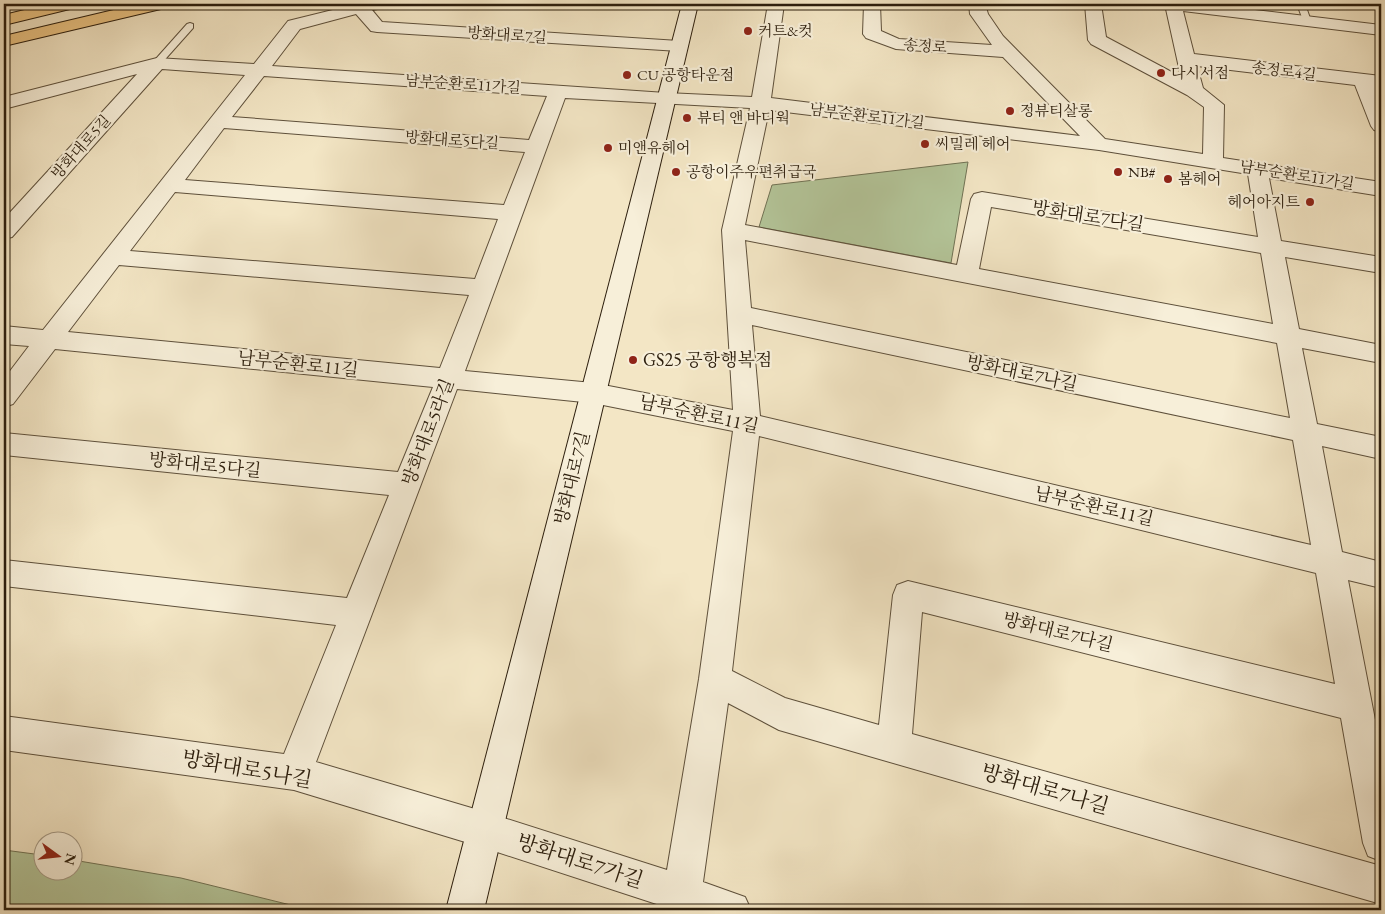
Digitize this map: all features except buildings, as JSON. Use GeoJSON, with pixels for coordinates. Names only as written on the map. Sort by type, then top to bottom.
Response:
{"type":"FeatureCollection","features":[{"type":"Feature","properties":{"kind":"main road"},"geometry":{"type":"LineString","coordinates":[[4,19],[68,4]]}},
{"type":"Feature","properties":{"kind":"main road"},"geometry":{"type":"LineString","coordinates":[[4,43],[159,4]]}},
{"type":"Feature","properties":{"kind":"street","name":"방화대로7길"},"geometry":{"type":"LineString","coordinates":[[464,910],[690,4]]}},
{"type":"Feature","properties":{"kind":"street"},"geometry":{"type":"LineString","coordinates":[[682,894],[714,679],[747,424],[733,230],[761,103],[776,4]]}},
{"type":"Feature","properties":{"kind":"street","name":"송정로"},"geometry":{"type":"LineString","coordinates":[[872,4],[872,34],[896,44],[1010,52]]}},
{"type":"Feature","properties":{"kind":"street"},"geometry":{"type":"LineString","coordinates":[[977,4],[979,14],[997,40],[1099,144]]}},
{"type":"Feature","properties":{"kind":"street"},"geometry":{"type":"LineString","coordinates":[[1092,4],[1097,40],[1194,91],[1214,105],[1213,162]]}},
{"type":"Feature","properties":{"kind":"street"},"geometry":{"type":"LineString","coordinates":[[1194,91],[1174,5],[1381,30]]}},
{"type":"Feature","properties":{"kind":"street","name":"방화대로7길"},"geometry":{"type":"LineString","coordinates":[[368,6],[377,27],[679,46]]}},
{"type":"Feature","properties":{"kind":"street"},"geometry":{"type":"LineString","coordinates":[[4,397],[294,25],[368,6]]}},
{"type":"Feature","properties":{"kind":"street","name":"송정로4길"},"geometry":{"type":"LineString","coordinates":[[1186,59],[1372,81]]}},
{"type":"Feature","properties":{"kind":"street","name":"남부순환로11가길"},"geometry":{"type":"LineString","coordinates":[[6,104],[157,62],[666,99],[761,103],[1099,144],[1381,188]]}},
{"type":"Feature","properties":{"kind":"street","name":"방화대로5길"},"geometry":{"type":"LineString","coordinates":[[4,232],[157,62]]}},
{"type":"Feature","properties":{"kind":"street"},"geometry":{"type":"LineString","coordinates":[[1372,81],[1381,126]]}},
{"type":"Feature","properties":{"kind":"street","name":"방화대로5라길"},"geometry":{"type":"LineString","coordinates":[[294,773],[449,378],[558,91]]}},
{"type":"Feature","properties":{"kind":"street","name":"방화대로5다길"},"geometry":{"type":"LineString","coordinates":[[218,122],[537,147]]}},
{"type":"Feature","properties":{"kind":"street"},"geometry":{"type":"LineString","coordinates":[[1257,169],[1381,843]]}},
{"type":"Feature","properties":{"kind":"street"},"geometry":{"type":"LineString","coordinates":[[168,185],[512,213]]}},
{"type":"Feature","properties":{"kind":"street","name":"방화대로7다길"},"geometry":{"type":"LineString","coordinates":[[966,275],[982,199],[1271,247]]}},
{"type":"Feature","properties":{"kind":"street"},"geometry":{"type":"LineString","coordinates":[[733,230],[1381,354]]}},
{"type":"Feature","properties":{"kind":"street"},"geometry":{"type":"LineString","coordinates":[[1271,247],[1381,265]]}},
{"type":"Feature","properties":{"kind":"street"},"geometry":{"type":"LineString","coordinates":[[113,256],[483,288]]}},
{"type":"Feature","properties":{"kind":"street","name":"방화대로7나길"},"geometry":{"type":"LineString","coordinates":[[740,314],[1305,432]]}},
{"type":"Feature","properties":{"kind":"street","name":"남부순환로11길"},"geometry":{"type":"LineString","coordinates":[[4,335],[593,393],[747,424],[1381,575]]}},
{"type":"Feature","properties":{"kind":"street"},"geometry":{"type":"LineString","coordinates":[[1305,432],[1381,448]]}},
{"type":"Feature","properties":{"kind":"street","name":"방화대로5다길"},"geometry":{"type":"LineString","coordinates":[[4,444],[407,486]]}},
{"type":"Feature","properties":{"kind":"street"},"geometry":{"type":"LineString","coordinates":[[4,573],[356,613]]}},
{"type":"Feature","properties":{"kind":"street","name":"방화대로7다길"},"geometry":{"type":"LineString","coordinates":[[894,745],[908,595],[1356,705]]}},
{"type":"Feature","properties":{"kind":"street","name":"방화대로7나길"},"geometry":{"type":"LineString","coordinates":[[714,679],[779,713],[1381,885]]}},
{"type":"Feature","properties":{"kind":"street","name":"방화대로5나길"},"geometry":{"type":"LineString","coordinates":[[4,733],[294,773],[485,830]]}},
{"type":"Feature","properties":{"kind":"street","name":"방화대로7가길"},"geometry":{"type":"LineString","coordinates":[[485,830],[732,910]]}},
{"type":"Feature","properties":{"kind":"lane"},"geometry":{"type":"LineString","coordinates":[[1301,4],[1306,21]]}},
{"type":"Feature","properties":{"kind":"lane"},"geometry":{"type":"LineString","coordinates":[[157,62],[190,26]]}},
{"type":"Feature","properties":{"kind":"green space"},"geometry":{"type":"Polygon","coordinates":[[[968,162],[951,263],[759,227],[772,185],[968,162]]]}},
{"type":"Feature","properties":{"kind":"green space"},"geometry":{"type":"Polygon","coordinates":[[[4,850],[32,854],[32,882],[82,882],[82,862],[181,878],[311,910],[4,910],[4,850]]]}},
{"type":"Feature","properties":{"kind":"place","name":"커트&컷"},"geometry":{"type":"Point","coordinates":[748,31]}},
{"type":"Feature","properties":{"kind":"place","name":"다시서점"},"geometry":{"type":"Point","coordinates":[1161,73]}},
{"type":"Feature","properties":{"kind":"place","name":"CU 공항타운점"},"geometry":{"type":"Point","coordinates":[627,75]}},
{"type":"Feature","properties":{"kind":"place","name":"정뷰티살롱"},"geometry":{"type":"Point","coordinates":[1010,111]}},
{"type":"Feature","properties":{"kind":"place","name":"뷰티 앤 바디웍"},"geometry":{"type":"Point","coordinates":[687,118]}},
{"type":"Feature","properties":{"kind":"place","name":"씨밀레 헤어"},"geometry":{"type":"Point","coordinates":[925,144]}},
{"type":"Feature","properties":{"kind":"place","name":"미앤유헤어"},"geometry":{"type":"Point","coordinates":[608,148]}},
{"type":"Feature","properties":{"kind":"place","name":"공항이주우편취급국"},"geometry":{"type":"Point","coordinates":[676,172]}},
{"type":"Feature","properties":{"kind":"place","name":"NB#"},"geometry":{"type":"Point","coordinates":[1118,172]}},
{"type":"Feature","properties":{"kind":"place","name":"봄헤어"},"geometry":{"type":"Point","coordinates":[1168,179]}},
{"type":"Feature","properties":{"kind":"place","name":"헤어아지트"},"geometry":{"type":"Point","coordinates":[1310,202]}},
{"type":"Feature","properties":{"kind":"place","name":"GS25 공항행복점"},"geometry":{"type":"Point","coordinates":[633,360]}}]}
